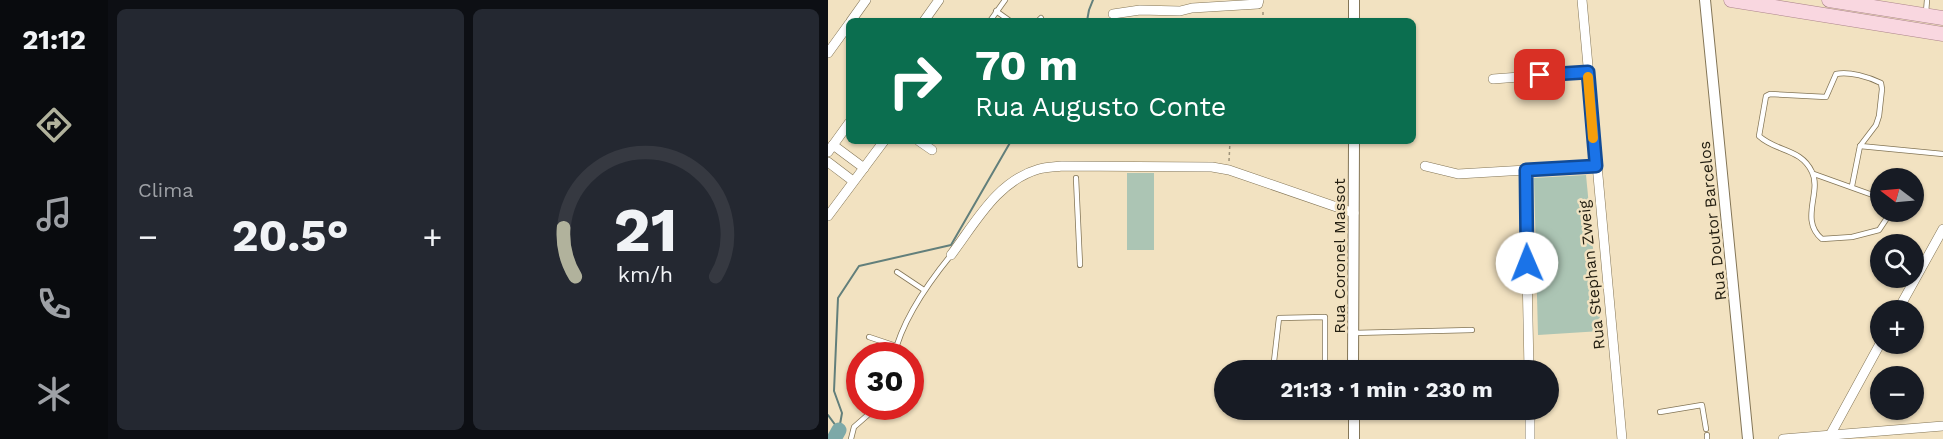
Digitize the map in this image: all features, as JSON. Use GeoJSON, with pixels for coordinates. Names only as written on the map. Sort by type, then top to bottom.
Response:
{"type":"FeatureCollection","features":[{"type":"Feature","properties":{"kind":"main road"},"geometry":{"type":"LineString","coordinates":[[1731,0],[1943,34]]}},
{"type":"Feature","properties":{"kind":"main road"},"geometry":{"type":"LineString","coordinates":[[1829,0],[1943,18]]}},
{"type":"Feature","properties":{"kind":"street"},"geometry":{"type":"LineString","coordinates":[[853,18],[866,0]]}},
{"type":"Feature","properties":{"kind":"street"},"geometry":{"type":"LineString","coordinates":[[926,18],[939,0]]}},
{"type":"Feature","properties":{"kind":"street"},"geometry":{"type":"LineString","coordinates":[[1354,0],[1354,18]]}},
{"type":"Feature","properties":{"kind":"street","name":"Rua Stephan Zweig"},"geometry":{"type":"LineString","coordinates":[[1582,0],[1622,439]]}},
{"type":"Feature","properties":{"kind":"street","name":"Rua Doutor Barcelos"},"geometry":{"type":"LineString","coordinates":[[1705,0],[1748,439]]}},
{"type":"Feature","properties":{"kind":"street"},"geometry":{"type":"LineString","coordinates":[[1113,14],[1140,10],[1180,11],[1259,2]]}},
{"type":"Feature","properties":{"kind":"street"},"geometry":{"type":"LineString","coordinates":[[828,53],[846,28]]}},
{"type":"Feature","properties":{"kind":"street"},"geometry":{"type":"LineString","coordinates":[[1493,79],[1588,72]]}},
{"type":"Feature","properties":{"kind":"street"},"geometry":{"type":"LineString","coordinates":[[846,127],[831,148],[864,168]]}},
{"type":"Feature","properties":{"kind":"street"},"geometry":{"type":"LineString","coordinates":[[829,212],[882,144]]}},
{"type":"Feature","properties":{"kind":"street"},"geometry":{"type":"LineString","coordinates":[[923,144],[932,150]]}},
{"type":"Feature","properties":{"kind":"street","name":"Rua Coronel Massot"},"geometry":{"type":"LineString","coordinates":[[1353,360],[1354,144]]}},
{"type":"Feature","properties":{"kind":"street"},"geometry":{"type":"LineString","coordinates":[[828,162],[853,181]]}},
{"type":"Feature","properties":{"kind":"street"},"geometry":{"type":"LineString","coordinates":[[951,255],[992,200],[1012,182],[1039,170],[1062,166],[1076,172],[1212,167],[1229,170],[1354,213]]}},
{"type":"Feature","properties":{"kind":"street"},"geometry":{"type":"LineString","coordinates":[[1425,166],[1458,174],[1596,166]]}},
{"type":"Feature","properties":{"kind":"street"},"geometry":{"type":"LineString","coordinates":[[1526,170],[1529,360]]}},
{"type":"Feature","properties":{"kind":"street"},"geometry":{"type":"LineString","coordinates":[[1904,300],[1943,229]]}},
{"type":"Feature","properties":{"kind":"street"},"geometry":{"type":"LineString","coordinates":[[1828,437],[1874,354]]}},
{"type":"Feature","properties":{"kind":"street"},"geometry":{"type":"LineString","coordinates":[[1354,420],[1354,439]]}},
{"type":"Feature","properties":{"kind":"street"},"geometry":{"type":"LineString","coordinates":[[1530,420],[1530,439]]}},
{"type":"Feature","properties":{"kind":"street"},"geometry":{"type":"LineString","coordinates":[[1783,439],[1943,426]]}},
{"type":"Feature","properties":{"kind":"lane"},"geometry":{"type":"LineString","coordinates":[[992,18],[1005,0]]}},
{"type":"Feature","properties":{"kind":"lane"},"geometry":{"type":"LineString","coordinates":[[1926,15],[1927,0]]}},
{"type":"Feature","properties":{"kind":"lane"},"geometry":{"type":"LineString","coordinates":[[996,11],[1006,18]]}},
{"type":"Feature","properties":{"kind":"lane"},"geometry":{"type":"LineString","coordinates":[[1852,186],[1860,146],[1876,125],[1881,83],[1862,76],[1840,72],[1834,77],[1827,98],[1770,94],[1766,96],[1759,135],[1803,158],[1814,174],[1870,193]]}},
{"type":"Feature","properties":{"kind":"lane"},"geometry":{"type":"LineString","coordinates":[[1860,146],[1943,154]]}},
{"type":"Feature","properties":{"kind":"lane"},"geometry":{"type":"LineString","coordinates":[[1076,172],[1080,265]]}},
{"type":"Feature","properties":{"kind":"lane"},"geometry":{"type":"LineString","coordinates":[[1814,174],[1810,214],[1815,234],[1822,239],[1852,237],[1879,230],[1884,222]]}},
{"type":"Feature","properties":{"kind":"lane"},"geometry":{"type":"LineString","coordinates":[[898,342],[924,290],[951,255]]}},
{"type":"Feature","properties":{"kind":"lane"},"geometry":{"type":"LineString","coordinates":[[897,272],[924,290]]}},
{"type":"Feature","properties":{"kind":"lane"},"geometry":{"type":"LineString","coordinates":[[1274,360],[1279,318],[1325,317],[1325,360]]}},
{"type":"Feature","properties":{"kind":"lane"},"geometry":{"type":"LineString","coordinates":[[1353,333],[1472,330]]}},
{"type":"Feature","properties":{"kind":"lane"},"geometry":{"type":"LineString","coordinates":[[869,337],[884,342]]}},
{"type":"Feature","properties":{"kind":"lane"},"geometry":{"type":"LineString","coordinates":[[1660,412],[1702,405],[1707,434]]}},
{"type":"Feature","properties":{"kind":"lane"},"geometry":{"type":"LineString","coordinates":[[851,439],[854,427],[862,420]]}},
{"type":"Feature","properties":{"kind":"path"},"geometry":{"type":"LineString","coordinates":[[1229,170],[1230,144]]}},
{"type":"Feature","properties":{"kind":"green space"},"geometry":{"type":"Polygon","coordinates":[[[1127,173],[1154,173],[1154,250],[1127,250],[1127,173]]]}},
{"type":"Feature","properties":{"kind":"green space"},"geometry":{"type":"Polygon","coordinates":[[[1586,175],[1601,331],[1538,335],[1534,178],[1586,175]]]}},
{"type":"Feature","properties":{"kind":"waterway"},"geometry":{"type":"LineString","coordinates":[[1088,18],[1093,0]]}},
{"type":"Feature","properties":{"kind":"waterway"},"geometry":{"type":"LineString","coordinates":[[839,430],[842,413],[834,391],[838,298],[859,266],[951,245],[1009,144]]}},
{"type":"Feature","properties":{"kind":"waterway"},"geometry":{"type":"LineString","coordinates":[[828,415],[839,430]]}},
{"type":"Feature","properties":{"kind":"waterway"},"geometry":{"type":"LineString","coordinates":[[834,439],[839,430]]}},
{"type":"Feature","properties":{"kind":"slow traffic"},"geometry":{"type":"LineString","coordinates":[[1588,77],[1593,138]]}},
{"type":"Feature","properties":{"kind":"route"},"geometry":{"type":"LineString","coordinates":[[1527,263],[1526,170],[1596,166],[1588,72],[1540,75]]}}]}
